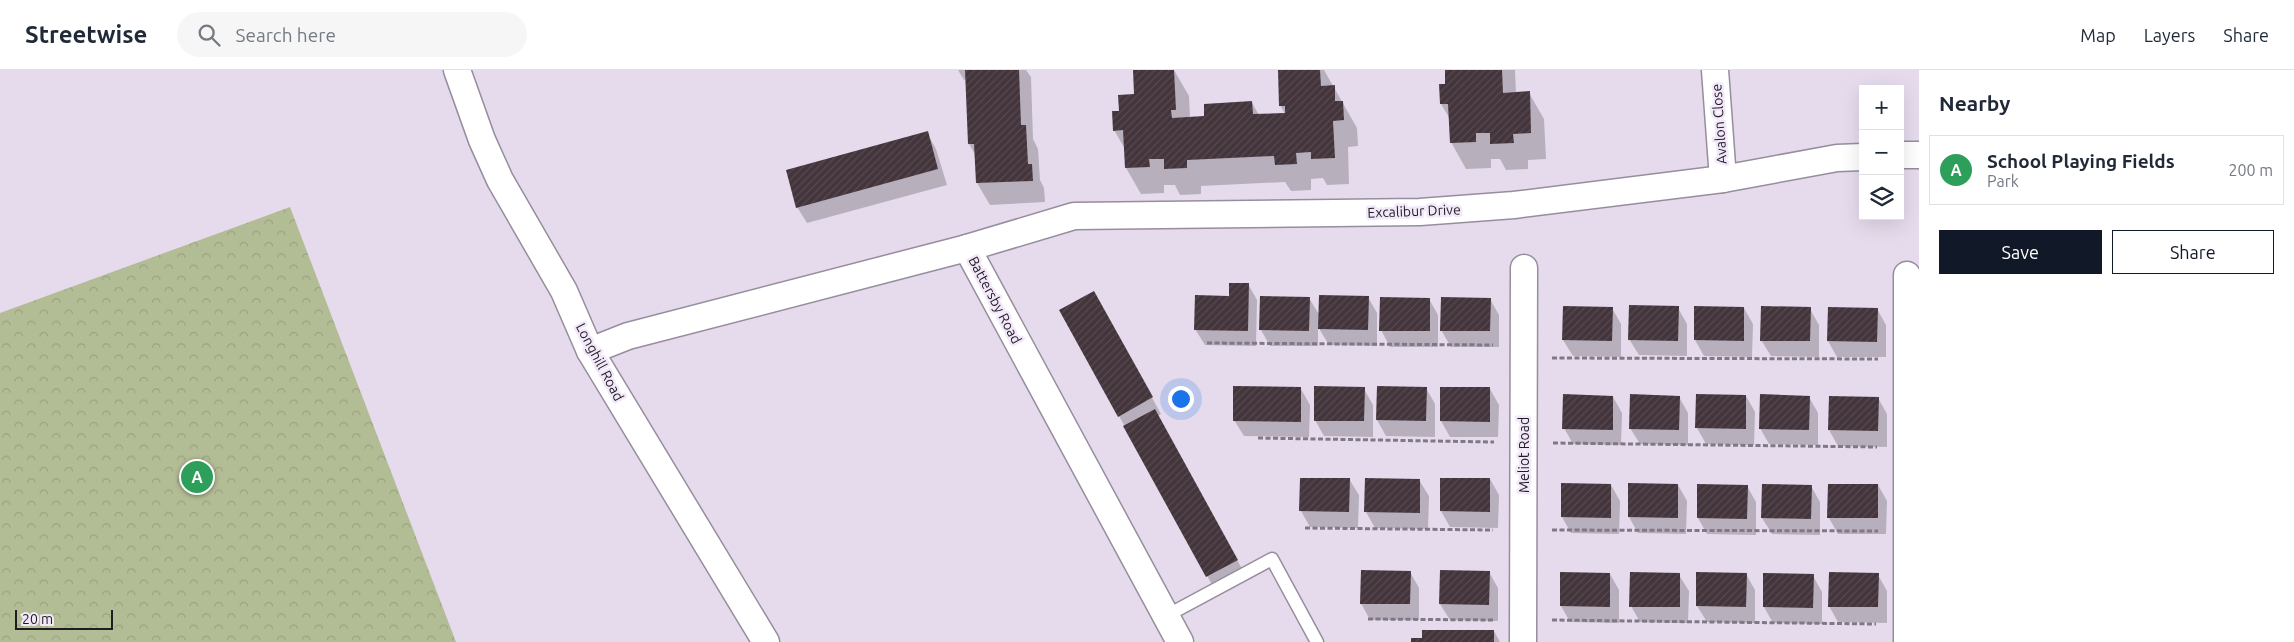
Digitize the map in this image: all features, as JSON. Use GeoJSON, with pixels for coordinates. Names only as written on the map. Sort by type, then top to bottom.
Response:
{"type":"FeatureCollection","features":[{"type":"Feature","properties":{"kind":"street","name":"Longhill Road"},"geometry":{"type":"LineString","coordinates":[[457,70],[482,140],[500,180],[564,291],[590,351],[766,642]]}},
{"type":"Feature","properties":{"kind":"street","name":"Avalon Close"},"geometry":{"type":"LineString","coordinates":[[1715,70],[1723,178]]}},
{"type":"Feature","properties":{"kind":"street"},"geometry":{"type":"LineString","coordinates":[[1904,155],[1919,154]]}},
{"type":"Feature","properties":{"kind":"street","name":"Excalibur Drive"},"geometry":{"type":"LineString","coordinates":[[967,248],[1074,216],[1420,212],[1514,205],[1723,178],[1838,158],[1859,157]]}},
{"type":"Feature","properties":{"kind":"street","name":"Battersby Road"},"geometry":{"type":"LineString","coordinates":[[590,351],[628,336],[967,248],[1180,642]]}},
{"type":"Feature","properties":{"kind":"street","name":"Meliot Road"},"geometry":{"type":"LineString","coordinates":[[1523,631],[1524,268]]}},
{"type":"Feature","properties":{"kind":"street"},"geometry":{"type":"LineString","coordinates":[[1907,275],[1907,633]]}},
{"type":"Feature","properties":{"kind":"lane"},"geometry":{"type":"LineString","coordinates":[[1166,616],[1272,559],[1317,642]]}},
{"type":"Feature","properties":{"kind":"path"},"geometry":{"type":"LineString","coordinates":[[1207,343],[1524,352],[1907,359]]}},
{"type":"Feature","properties":{"kind":"path"},"geometry":{"type":"LineString","coordinates":[[1258,438],[1907,448]]}},
{"type":"Feature","properties":{"kind":"path"},"geometry":{"type":"LineString","coordinates":[[1306,528],[1907,532]]}},
{"type":"Feature","properties":{"kind":"path"},"geometry":{"type":"LineString","coordinates":[[1368,618],[1523,631],[1907,633]]}},
{"type":"Feature","properties":{"kind":"green space"},"geometry":{"type":"Polygon","coordinates":[[[290,207],[456,642],[0,642],[0,313],[290,207]]]}},
{"type":"Feature","properties":{"kind":"building"},"geometry":{"type":"Polygon","coordinates":[[[965,70],[1019,70],[1021,125],[1026,125],[1028,164],[1032,164],[1033,181],[976,183],[974,144],[968,144],[965,70]]]}},
{"type":"Feature","properties":{"kind":"building"},"geometry":{"type":"Polygon","coordinates":[[[1133,70],[1174,70],[1176,110],[1171,110],[1172,118],[1204,116],[1204,104],[1252,101],[1253,114],[1285,113],[1285,106],[1279,106],[1278,70],[1320,70],[1321,86],[1335,85],[1335,101],[1343,101],[1344,120],[1333,121],[1335,158],[1311,159],[1311,152],[1296,153],[1297,164],[1275,165],[1274,156],[1187,160],[1187,168],[1164,169],[1164,159],[1149,159],[1150,167],[1125,168],[1123,130],[1113,131],[1112,111],[1119,111],[1118,95],[1134,94],[1133,70]]]}},
{"type":"Feature","properties":{"kind":"building"},"geometry":{"type":"Polygon","coordinates":[[[1445,70],[1502,70],[1503,93],[1530,91],[1531,133],[1513,134],[1514,143],[1490,144],[1490,133],[1476,133],[1476,142],[1450,143],[1448,104],[1440,104],[1439,84],[1445,84],[1445,70]]]}},
{"type":"Feature","properties":{"kind":"building"},"geometry":{"type":"Polygon","coordinates":[[[928,131],[938,169],[796,208],[786,170],[928,131]]]}},
{"type":"Feature","properties":{"kind":"building"},"geometry":{"type":"Polygon","coordinates":[[[1229,283],[1249,283],[1248,331],[1194,330],[1195,295],[1229,296],[1229,283]]]}},
{"type":"Feature","properties":{"kind":"building"},"geometry":{"type":"Polygon","coordinates":[[[1094,291],[1153,397],[1118,417],[1059,310],[1094,291]]]}},
{"type":"Feature","properties":{"kind":"building"},"geometry":{"type":"Polygon","coordinates":[[[1319,295],[1369,296],[1368,330],[1318,329],[1319,295]]]}},
{"type":"Feature","properties":{"kind":"building"},"geometry":{"type":"Polygon","coordinates":[[[1260,296],[1310,297],[1309,331],[1259,330],[1260,296]]]}},
{"type":"Feature","properties":{"kind":"building"},"geometry":{"type":"Polygon","coordinates":[[[1380,297],[1430,298],[1430,331],[1379,331],[1380,297]]]}},
{"type":"Feature","properties":{"kind":"building"},"geometry":{"type":"Polygon","coordinates":[[[1441,297],[1491,298],[1490,331],[1440,331],[1441,297]]]}},
{"type":"Feature","properties":{"kind":"building"},"geometry":{"type":"Polygon","coordinates":[[[1629,305],[1679,306],[1678,341],[1628,340],[1629,305]]]}},
{"type":"Feature","properties":{"kind":"building"},"geometry":{"type":"Polygon","coordinates":[[[1563,306],[1613,307],[1612,341],[1562,340],[1563,306]]]}},
{"type":"Feature","properties":{"kind":"building"},"geometry":{"type":"Polygon","coordinates":[[[1694,306],[1744,307],[1744,341],[1694,340],[1694,306]]]}},
{"type":"Feature","properties":{"kind":"building"},"geometry":{"type":"Polygon","coordinates":[[[1761,306],[1811,307],[1810,341],[1760,341],[1761,306]]]}},
{"type":"Feature","properties":{"kind":"building"},"geometry":{"type":"Polygon","coordinates":[[[1828,307],[1878,308],[1877,342],[1827,341],[1828,307]]]}},
{"type":"Feature","properties":{"kind":"building"},"geometry":{"type":"Polygon","coordinates":[[[1233,386],[1301,387],[1301,422],[1233,421],[1233,386]]]}},
{"type":"Feature","properties":{"kind":"building"},"geometry":{"type":"Polygon","coordinates":[[[1314,386],[1365,387],[1364,421],[1314,421],[1314,386]]]}},
{"type":"Feature","properties":{"kind":"building"},"geometry":{"type":"Polygon","coordinates":[[[1377,386],[1427,387],[1426,421],[1376,420],[1377,386]]]}},
{"type":"Feature","properties":{"kind":"building"},"geometry":{"type":"Polygon","coordinates":[[[1440,387],[1490,387],[1490,422],[1440,421],[1440,387]]]}},
{"type":"Feature","properties":{"kind":"building"},"geometry":{"type":"Polygon","coordinates":[[[1563,394],[1613,396],[1613,430],[1562,429],[1563,394]]]}},
{"type":"Feature","properties":{"kind":"building"},"geometry":{"type":"Polygon","coordinates":[[[1630,394],[1680,396],[1679,430],[1629,429],[1630,394]]]}},
{"type":"Feature","properties":{"kind":"building"},"geometry":{"type":"Polygon","coordinates":[[[1696,394],[1746,395],[1746,429],[1695,428],[1696,394]]]}},
{"type":"Feature","properties":{"kind":"building"},"geometry":{"type":"Polygon","coordinates":[[[1760,394],[1810,396],[1809,430],[1759,429],[1760,394]]]}},
{"type":"Feature","properties":{"kind":"building"},"geometry":{"type":"Polygon","coordinates":[[[1829,396],[1879,397],[1878,431],[1828,430],[1829,396]]]}},
{"type":"Feature","properties":{"kind":"building"},"geometry":{"type":"Polygon","coordinates":[[[1155,409],[1238,560],[1206,577],[1123,426],[1155,409]]]}},
{"type":"Feature","properties":{"kind":"building"},"geometry":{"type":"Polygon","coordinates":[[[1300,478],[1350,478],[1349,512],[1299,511],[1300,478]]]}},
{"type":"Feature","properties":{"kind":"building"},"geometry":{"type":"Polygon","coordinates":[[[1365,478],[1420,479],[1420,513],[1364,512],[1365,478]]]}},
{"type":"Feature","properties":{"kind":"building"},"geometry":{"type":"Polygon","coordinates":[[[1440,478],[1490,478],[1490,512],[1440,511],[1440,478]]]}},
{"type":"Feature","properties":{"kind":"building"},"geometry":{"type":"Polygon","coordinates":[[[1561,483],[1611,484],[1611,518],[1561,517],[1561,483]]]}},
{"type":"Feature","properties":{"kind":"building"},"geometry":{"type":"Polygon","coordinates":[[[1628,483],[1678,484],[1678,518],[1628,517],[1628,483]]]}},
{"type":"Feature","properties":{"kind":"building"},"geometry":{"type":"Polygon","coordinates":[[[1697,484],[1748,485],[1747,519],[1697,518],[1697,484]]]}},
{"type":"Feature","properties":{"kind":"building"},"geometry":{"type":"Polygon","coordinates":[[[1762,484],[1812,485],[1811,519],[1761,518],[1762,484]]]}},
{"type":"Feature","properties":{"kind":"building"},"geometry":{"type":"Polygon","coordinates":[[[1828,484],[1878,484],[1878,518],[1827,518],[1828,484]]]}},
{"type":"Feature","properties":{"kind":"building"},"geometry":{"type":"Polygon","coordinates":[[[1361,570],[1411,571],[1410,604],[1360,604],[1361,570]]]}},
{"type":"Feature","properties":{"kind":"building"},"geometry":{"type":"Polygon","coordinates":[[[1440,570],[1490,571],[1489,605],[1439,604],[1440,570]]]}},
{"type":"Feature","properties":{"kind":"building"},"geometry":{"type":"Polygon","coordinates":[[[1560,572],[1610,573],[1610,607],[1560,606],[1560,572]]]}},
{"type":"Feature","properties":{"kind":"building"},"geometry":{"type":"Polygon","coordinates":[[[1630,572],[1680,573],[1680,607],[1629,607],[1630,572]]]}},
{"type":"Feature","properties":{"kind":"building"},"geometry":{"type":"Polygon","coordinates":[[[1696,572],[1747,573],[1746,607],[1696,606],[1696,572]]]}},
{"type":"Feature","properties":{"kind":"building"},"geometry":{"type":"Polygon","coordinates":[[[1829,572],[1879,573],[1878,607],[1828,607],[1829,572]]]}},
{"type":"Feature","properties":{"kind":"building"},"geometry":{"type":"Polygon","coordinates":[[[1763,573],[1814,574],[1813,608],[1763,607],[1763,573]]]}},
{"type":"Feature","properties":{"kind":"building"},"geometry":{"type":"Polygon","coordinates":[[[1422,630],[1494,630],[1494,642],[1411,642],[1411,638],[1422,638],[1422,630]]]}},
{"type":"Feature","properties":{"kind":"place","name":"School Playing Fields"},"geometry":{"type":"Point","coordinates":[197,477]}}]}
